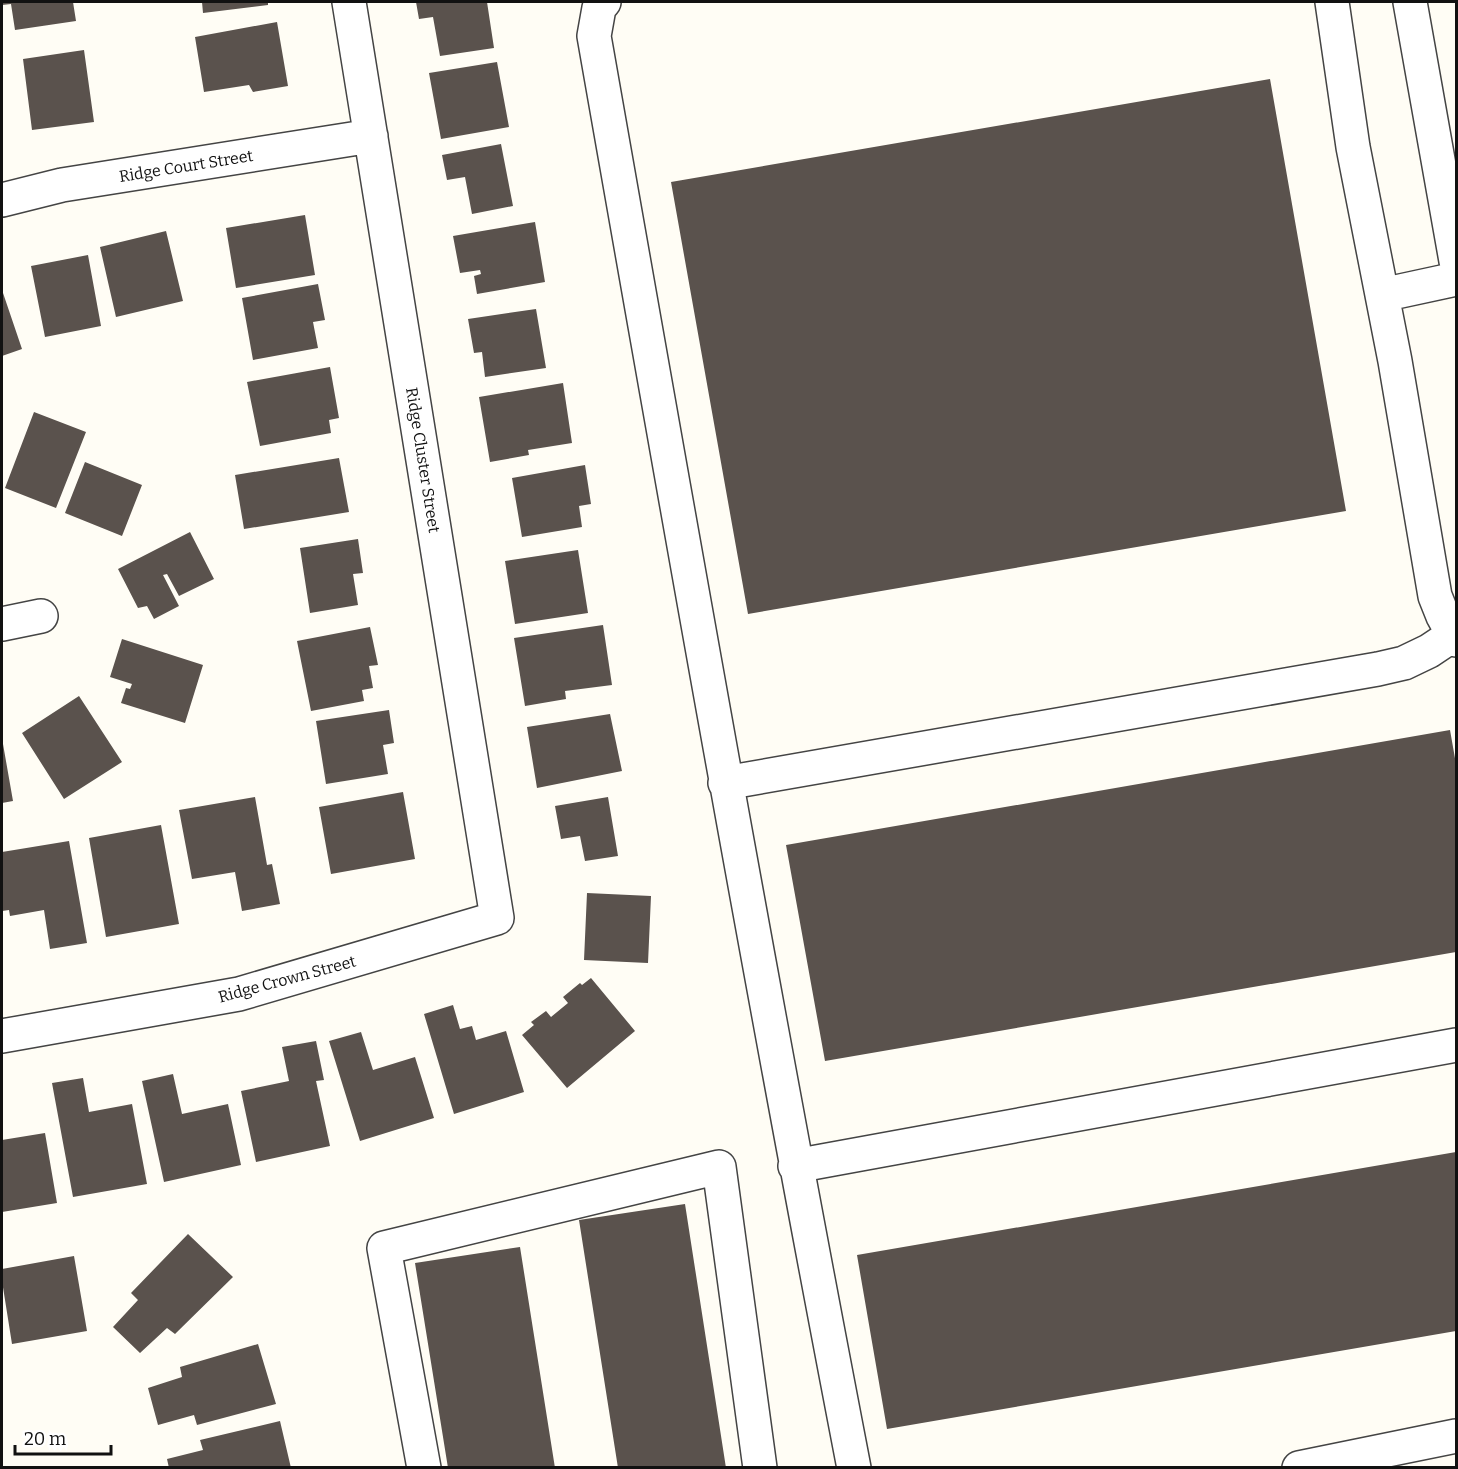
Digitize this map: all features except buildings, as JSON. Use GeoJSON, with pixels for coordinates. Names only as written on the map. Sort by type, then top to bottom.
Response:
{"type":"FeatureCollection","features":[{"type":"Feature","properties":{"kind":"street","name":"Ridge Cluster Street"},"geometry":{"type":"LineString","coordinates":[[349,2],[497,918]]}},
{"type":"Feature","properties":{"kind":"street"},"geometry":{"type":"LineString","coordinates":[[604,2],[599,8],[594,36],[725,783],[795,1166],[854,1467]]}},
{"type":"Feature","properties":{"kind":"street"},"geometry":{"type":"LineString","coordinates":[[725,783],[1378,669],[1404,663],[1455,636],[1435,596],[1382,295],[1353,147],[1332,2]]}},
{"type":"Feature","properties":{"kind":"street"},"geometry":{"type":"LineString","coordinates":[[1410,2],[1450,195],[1456,261]]}},
{"type":"Feature","properties":{"kind":"street","name":"Ridge Court Street"},"geometry":{"type":"LineString","coordinates":[[2,200],[62,185],[371,136]]}},
{"type":"Feature","properties":{"kind":"street"},"geometry":{"type":"LineString","coordinates":[[1382,295],[1456,279]]}},
{"type":"Feature","properties":{"kind":"street"},"geometry":{"type":"LineString","coordinates":[[2,624],[41,616]]}},
{"type":"Feature","properties":{"kind":"street","name":"Ridge Crown Street"},"geometry":{"type":"LineString","coordinates":[[2,1036],[239,994],[497,918]]}},
{"type":"Feature","properties":{"kind":"street"},"geometry":{"type":"LineString","coordinates":[[795,1166],[1456,1045]]}},
{"type":"Feature","properties":{"kind":"street"},"geometry":{"type":"LineString","coordinates":[[424,1467],[384,1248],[719,1167],[760,1467]]}},
{"type":"Feature","properties":{"kind":"street"},"geometry":{"type":"LineString","coordinates":[[1299,1467],[1456,1436]]}}]}
